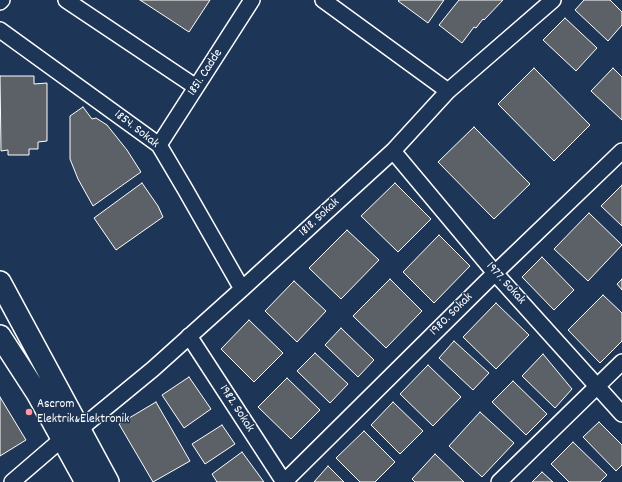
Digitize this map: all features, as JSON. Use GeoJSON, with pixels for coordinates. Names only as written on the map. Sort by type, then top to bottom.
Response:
{"type":"FeatureCollection","features":[{"type":"Feature","properties":{"kind":"main road"},"geometry":{"type":"LineString","coordinates":[[0,282],[108,482]]}},
{"type":"Feature","properties":{"kind":"main road"},"geometry":{"type":"LineString","coordinates":[[0,336],[36,393],[86,482]]}},
{"type":"Feature","properties":{"kind":"street"},"geometry":{"type":"LineString","coordinates":[[66,0],[196,87]]}},
{"type":"Feature","properties":{"kind":"street","name":"1851. Cadde"},"geometry":{"type":"LineString","coordinates":[[159,145],[252,0]]}},
{"type":"Feature","properties":{"kind":"street"},"geometry":{"type":"LineString","coordinates":[[323,0],[448,91]]}},
{"type":"Feature","properties":{"kind":"street","name":"1818. Sokak"},"geometry":{"type":"LineString","coordinates":[[80,429],[153,369],[242,290],[393,151],[448,91],[553,0]]}},
{"type":"Feature","properties":{"kind":"street","name":"1854. Sokak"},"geometry":{"type":"LineString","coordinates":[[0,30],[159,145],[242,290]]}},
{"type":"Feature","properties":{"kind":"street","name":"1977. Sokak"},"geometry":{"type":"LineString","coordinates":[[393,151],[494,273],[622,414]]}},
{"type":"Feature","properties":{"kind":"street","name":"1980. Sokak"},"geometry":{"type":"LineString","coordinates":[[284,482],[494,273],[622,151]]}},
{"type":"Feature","properties":{"kind":"street","name":"1982. Sokak"},"geometry":{"type":"LineString","coordinates":[[189,336],[284,482]]}},
{"type":"Feature","properties":{"kind":"street"},"geometry":{"type":"LineString","coordinates":[[499,482],[622,362]]}},
{"type":"Feature","properties":{"kind":"street"},"geometry":{"type":"LineString","coordinates":[[12,482],[62,439]]}},
{"type":"Feature","properties":{"kind":"building"},"geometry":{"type":"Polygon","coordinates":[[[140,0],[210,0],[189,32],[140,0]]]}},
{"type":"Feature","properties":{"kind":"building"},"geometry":{"type":"Polygon","coordinates":[[[444,0],[428,23],[398,1],[444,0]]]}},
{"type":"Feature","properties":{"kind":"building"},"geometry":{"type":"Polygon","coordinates":[[[459,0],[503,0],[484,20],[483,19],[476,28],[474,27],[462,43],[439,25],[459,0]]]}},
{"type":"Feature","properties":{"kind":"building"},"geometry":{"type":"Polygon","coordinates":[[[584,0],[610,0],[622,12],[622,25],[608,41],[575,10],[584,0]]]}},
{"type":"Feature","properties":{"kind":"building"},"geometry":{"type":"Polygon","coordinates":[[[565,18],[597,48],[576,71],[543,40],[565,18]]]}},
{"type":"Feature","properties":{"kind":"building"},"geometry":{"type":"Polygon","coordinates":[[[534,68],[590,125],[554,161],[498,104],[534,68]]]}},
{"type":"Feature","properties":{"kind":"building"},"geometry":{"type":"Polygon","coordinates":[[[613,68],[622,77],[622,120],[591,91],[613,68]]]}},
{"type":"Feature","properties":{"kind":"building"},"geometry":{"type":"Polygon","coordinates":[[[0,76],[34,76],[34,84],[47,83],[47,141],[38,142],[38,149],[29,149],[29,155],[8,155],[8,150],[1,151],[0,76]]]}},
{"type":"Feature","properties":{"kind":"building"},"geometry":{"type":"Polygon","coordinates":[[[83,107],[92,119],[96,118],[107,125],[127,150],[141,172],[93,206],[78,179],[70,159],[70,116],[83,107]]]}},
{"type":"Feature","properties":{"kind":"building"},"geometry":{"type":"Polygon","coordinates":[[[474,127],[530,184],[494,219],[438,162],[474,127]]]}},
{"type":"Feature","properties":{"kind":"building"},"geometry":{"type":"Polygon","coordinates":[[[142,183],[158,206],[163,217],[116,250],[94,218],[142,183]]]}},
{"type":"Feature","properties":{"kind":"building"},"geometry":{"type":"Polygon","coordinates":[[[395,183],[431,219],[398,252],[361,216],[395,183]]]}},
{"type":"Feature","properties":{"kind":"building"},"geometry":{"type":"Polygon","coordinates":[[[622,185],[622,226],[601,206],[622,185]]]}},
{"type":"Feature","properties":{"kind":"building"},"geometry":{"type":"Polygon","coordinates":[[[589,213],[622,245],[588,281],[554,249],[589,213]]]}},
{"type":"Feature","properties":{"kind":"building"},"geometry":{"type":"Polygon","coordinates":[[[347,230],[379,260],[341,299],[309,268],[347,230]]]}},
{"type":"Feature","properties":{"kind":"building"},"geometry":{"type":"Polygon","coordinates":[[[439,235],[470,266],[434,303],[403,272],[439,235]]]}},
{"type":"Feature","properties":{"kind":"building"},"geometry":{"type":"Polygon","coordinates":[[[542,257],[574,290],[554,310],[522,277],[542,257]]]}},
{"type":"Feature","properties":{"kind":"building"},"geometry":{"type":"Polygon","coordinates":[[[390,279],[422,311],[386,348],[353,316],[390,279]]]}},
{"type":"Feature","properties":{"kind":"building"},"geometry":{"type":"Polygon","coordinates":[[[622,279],[622,290],[617,284],[622,279]]]}},
{"type":"Feature","properties":{"kind":"building"},"geometry":{"type":"Polygon","coordinates":[[[294,281],[326,311],[297,342],[265,311],[294,281]]]}},
{"type":"Feature","properties":{"kind":"building"},"geometry":{"type":"Polygon","coordinates":[[[603,295],[622,313],[622,341],[600,363],[568,330],[603,295]]]}},
{"type":"Feature","properties":{"kind":"building"},"geometry":{"type":"Polygon","coordinates":[[[496,303],[529,335],[496,369],[463,337],[496,303]]]}},
{"type":"Feature","properties":{"kind":"building"},"geometry":{"type":"Polygon","coordinates":[[[249,320],[283,353],[254,382],[221,349],[249,320]]]}},
{"type":"Feature","properties":{"kind":"building"},"geometry":{"type":"Polygon","coordinates":[[[341,328],[374,360],[358,377],[325,345],[341,328]]]}},
{"type":"Feature","properties":{"kind":"building"},"geometry":{"type":"Polygon","coordinates":[[[454,341],[489,373],[473,390],[439,358],[454,341]]]}},
{"type":"Feature","properties":{"kind":"building"},"geometry":{"type":"Polygon","coordinates":[[[315,353],[348,384],[330,403],[297,371],[315,353]]]}},
{"type":"Feature","properties":{"kind":"building"},"geometry":{"type":"Polygon","coordinates":[[[543,354],[572,389],[555,408],[522,376],[543,354]]]}},
{"type":"Feature","properties":{"kind":"building"},"geometry":{"type":"Polygon","coordinates":[[[428,365],[461,397],[433,426],[400,394],[428,365]]]}},
{"type":"Feature","properties":{"kind":"building"},"geometry":{"type":"Polygon","coordinates":[[[189,377],[211,409],[184,428],[162,395],[189,377]]]}},
{"type":"Feature","properties":{"kind":"building"},"geometry":{"type":"Polygon","coordinates":[[[287,378],[320,410],[291,439],[258,407],[287,378]]]}},
{"type":"Feature","properties":{"kind":"building"},"geometry":{"type":"Polygon","coordinates":[[[513,381],[547,414],[526,435],[492,402],[513,381]]]}},
{"type":"Feature","properties":{"kind":"building"},"geometry":{"type":"Polygon","coordinates":[[[0,397],[26,440],[0,456],[0,397]]]}},
{"type":"Feature","properties":{"kind":"building"},"geometry":{"type":"Polygon","coordinates":[[[156,402],[190,461],[153,482],[119,424],[156,402]]]}},
{"type":"Feature","properties":{"kind":"building"},"geometry":{"type":"Polygon","coordinates":[[[393,402],[423,431],[400,454],[371,425],[393,402]]]}},
{"type":"Feature","properties":{"kind":"building"},"geometry":{"type":"Polygon","coordinates":[[[480,412],[514,443],[482,477],[449,446],[480,412]]]}},
{"type":"Feature","properties":{"kind":"building"},"geometry":{"type":"Polygon","coordinates":[[[599,422],[622,445],[622,465],[616,471],[583,437],[599,422]]]}},
{"type":"Feature","properties":{"kind":"building"},"geometry":{"type":"Polygon","coordinates":[[[222,425],[235,444],[205,464],[192,444],[222,425]]]}},
{"type":"Feature","properties":{"kind":"building"},"geometry":{"type":"Polygon","coordinates":[[[364,431],[395,462],[375,482],[360,482],[336,458],[364,431]]]}},
{"type":"Feature","properties":{"kind":"building"},"geometry":{"type":"Polygon","coordinates":[[[573,442],[607,475],[600,482],[569,482],[551,464],[573,442]]]}},
{"type":"Feature","properties":{"kind":"building"},"geometry":{"type":"Polygon","coordinates":[[[242,452],[264,482],[217,482],[212,474],[242,452]]]}},
{"type":"Feature","properties":{"kind":"building"},"geometry":{"type":"Polygon","coordinates":[[[435,454],[464,482],[415,482],[412,479],[435,454]]]}},
{"type":"Feature","properties":{"kind":"building"},"geometry":{"type":"Polygon","coordinates":[[[328,466],[344,482],[314,482],[328,466]]]}},
{"type":"Feature","properties":{"kind":"building"},"geometry":{"type":"Polygon","coordinates":[[[542,472],[553,482],[532,482],[542,472]]]}},
{"type":"Feature","properties":{"kind":"place","name":"Ascrom Elektrik&Elektronik"},"geometry":{"type":"Point","coordinates":[29,412]}}]}
